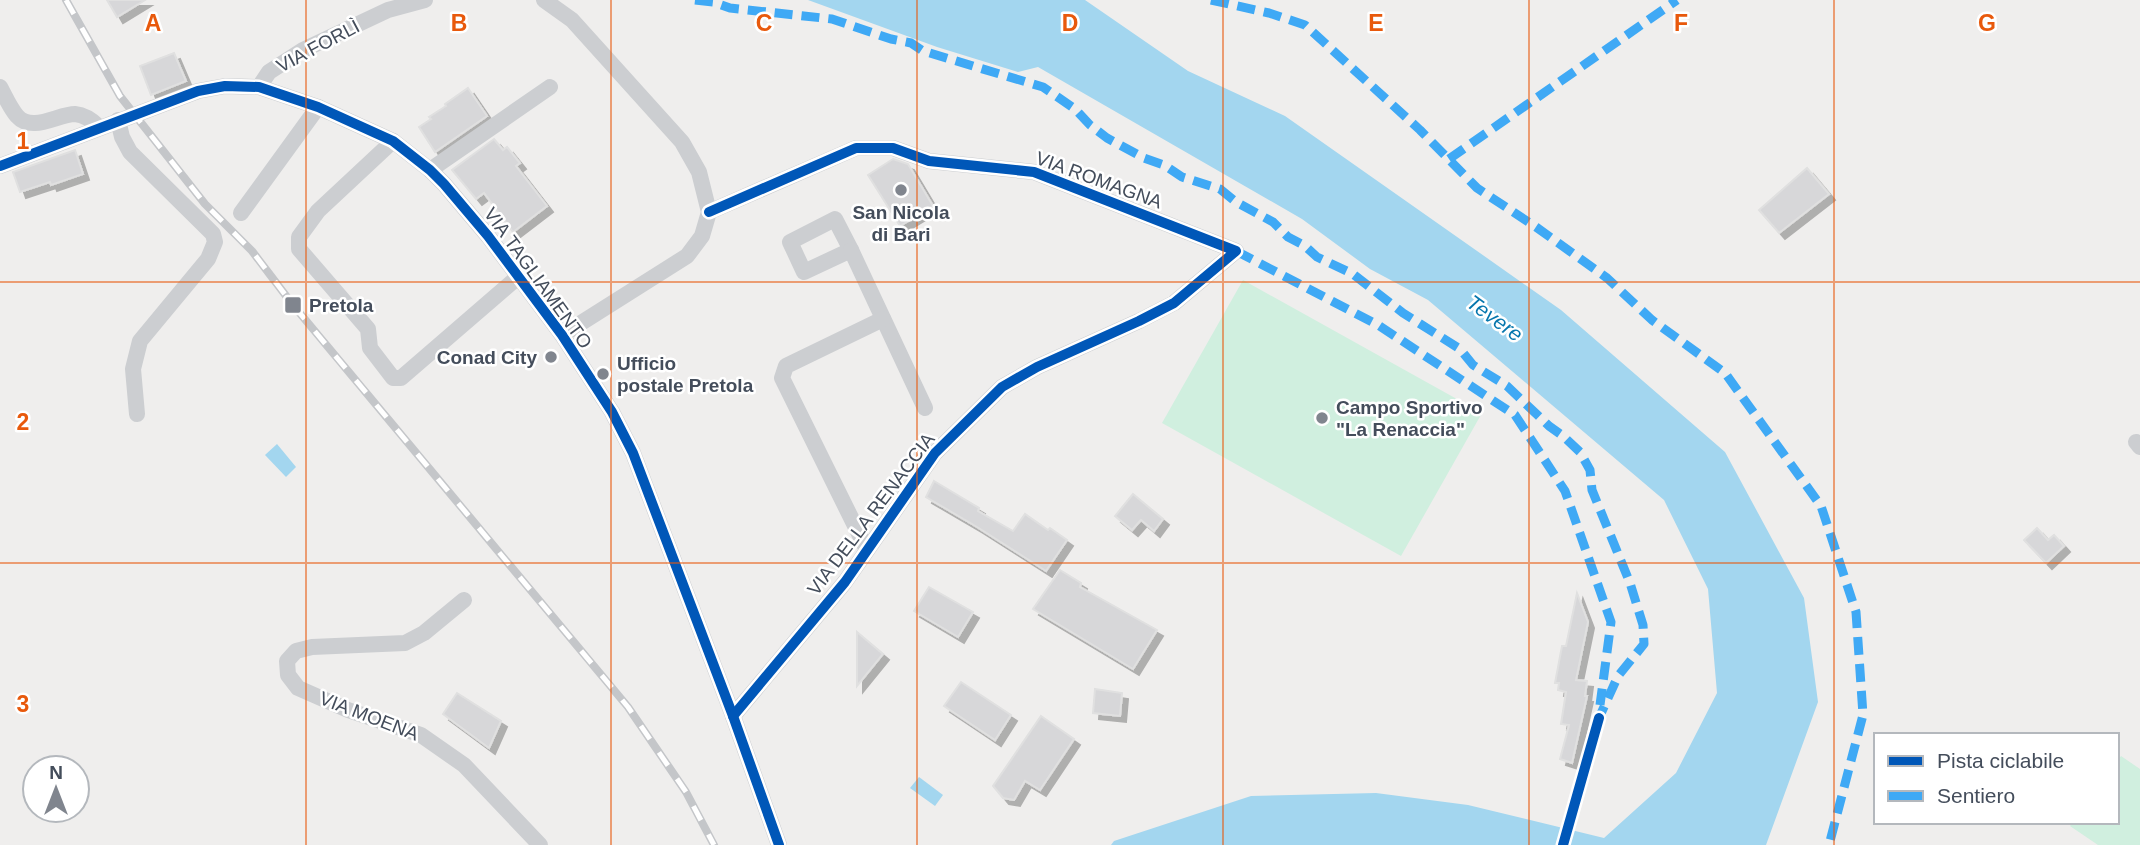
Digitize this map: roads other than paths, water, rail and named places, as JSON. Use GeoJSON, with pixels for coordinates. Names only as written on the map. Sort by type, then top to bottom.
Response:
{"type":"FeatureCollection","features":[{"type":"Feature","properties":{"kind":"street","name":"VIA FORLÌ"},"geometry":{"type":"LineString","coordinates":[[259,87],[269,72],[303,50],[388,10],[425,0]]}},
{"type":"Feature","properties":{"kind":"street"},"geometry":{"type":"LineString","coordinates":[[544,0],[572,20],[681,142],[699,172],[709,212],[702,236],[687,257],[562,335]]}},
{"type":"Feature","properties":{"kind":"street","name":"VIA TAGLIAMENTO"},"geometry":{"type":"LineString","coordinates":[[0,166],[198,91],[225,86],[259,87],[318,107],[393,141],[430,170],[488,236],[562,335],[612,412],[633,453],[779,845]]}},
{"type":"Feature","properties":{"kind":"street"},"geometry":{"type":"LineString","coordinates":[[0,87],[18,117],[24,121],[34,123],[75,114],[89,118],[99,127]]}},
{"type":"Feature","properties":{"kind":"street"},"geometry":{"type":"LineString","coordinates":[[430,170],[550,87]]}},
{"type":"Feature","properties":{"kind":"street"},"geometry":{"type":"LineString","coordinates":[[241,213],[318,107]]}},
{"type":"Feature","properties":{"kind":"street"},"geometry":{"type":"LineString","coordinates":[[118,120],[130,152],[213,234],[215,242],[208,259],[140,341],[133,369],[137,414]]}},
{"type":"Feature","properties":{"kind":"street"},"geometry":{"type":"LineString","coordinates":[[393,141],[318,211],[299,237],[299,249],[368,329],[370,348],[393,377],[401,378],[518,277]]}},
{"type":"Feature","properties":{"kind":"street","name":"VIA ROMAGNA"},"geometry":{"type":"LineString","coordinates":[[709,212],[856,148],[892,148],[929,161],[1034,172],[1236,251]]}},
{"type":"Feature","properties":{"kind":"street"},"geometry":{"type":"LineString","coordinates":[[851,250],[925,408]]}},
{"type":"Feature","properties":{"kind":"street","name":"VIA DELLA RENACCIA"},"geometry":{"type":"LineString","coordinates":[[733,716],[845,582],[935,453],[1002,387],[1037,367],[1174,303],[1236,251]]}},
{"type":"Feature","properties":{"kind":"street"},"geometry":{"type":"LineString","coordinates":[[867,550],[782,378],[786,366],[883,318]]}},
{"type":"Feature","properties":{"kind":"street","name":"VIA MOENA"},"geometry":{"type":"LineString","coordinates":[[464,600],[424,633],[405,643],[312,647],[296,651],[288,660],[288,675],[299,688],[348,710],[421,735],[464,765],[540,845]]}},
{"type":"Feature","properties":{"kind":"water","name":"Tevere"},"geometry":{"type":"Polygon","coordinates":[[[808,0],[1085,0],[1188,71],[1285,116],[1561,310],[1725,452],[1804,598],[1818,702],[1766,845],[1111,845],[1114,841],[1251,796],[1376,793],[1468,805],[1604,838],[1676,773],[1717,693],[1708,589],[1664,500],[1428,300],[1370,269],[1302,219],[1038,67],[1018,72],[937,47],[808,0]]]}},
{"type":"Feature","properties":{"kind":"water"},"geometry":{"type":"Polygon","coordinates":[[[277,444],[296,467],[286,477],[265,455],[277,444]]]}},
{"type":"Feature","properties":{"kind":"water"},"geometry":{"type":"Polygon","coordinates":[[[919,777],[943,795],[935,806],[910,788],[919,777]]]}},
{"type":"Feature","properties":{"kind":"railway"},"geometry":{"type":"LineString","coordinates":[[66,0],[120,96],[205,204],[252,251],[293,305],[628,707],[686,792],[714,845]]}},
{"type":"Feature","properties":{"kind":"place","name":"San Nicola di Bari"},"geometry":{"type":"Point","coordinates":[901,190]}},
{"type":"Feature","properties":{"kind":"place","name":"Pretola"},"geometry":{"type":"Point","coordinates":[293,305]}},
{"type":"Feature","properties":{"kind":"place","name":"Conad City"},"geometry":{"type":"Point","coordinates":[551,357]}},
{"type":"Feature","properties":{"kind":"place","name":"Ufficio postale Pretola"},"geometry":{"type":"Point","coordinates":[603,374]}},
{"type":"Feature","properties":{"kind":"place","name":"Campo Sportivo \"La Renaccia\""},"geometry":{"type":"Point","coordinates":[1322,418]}}]}
